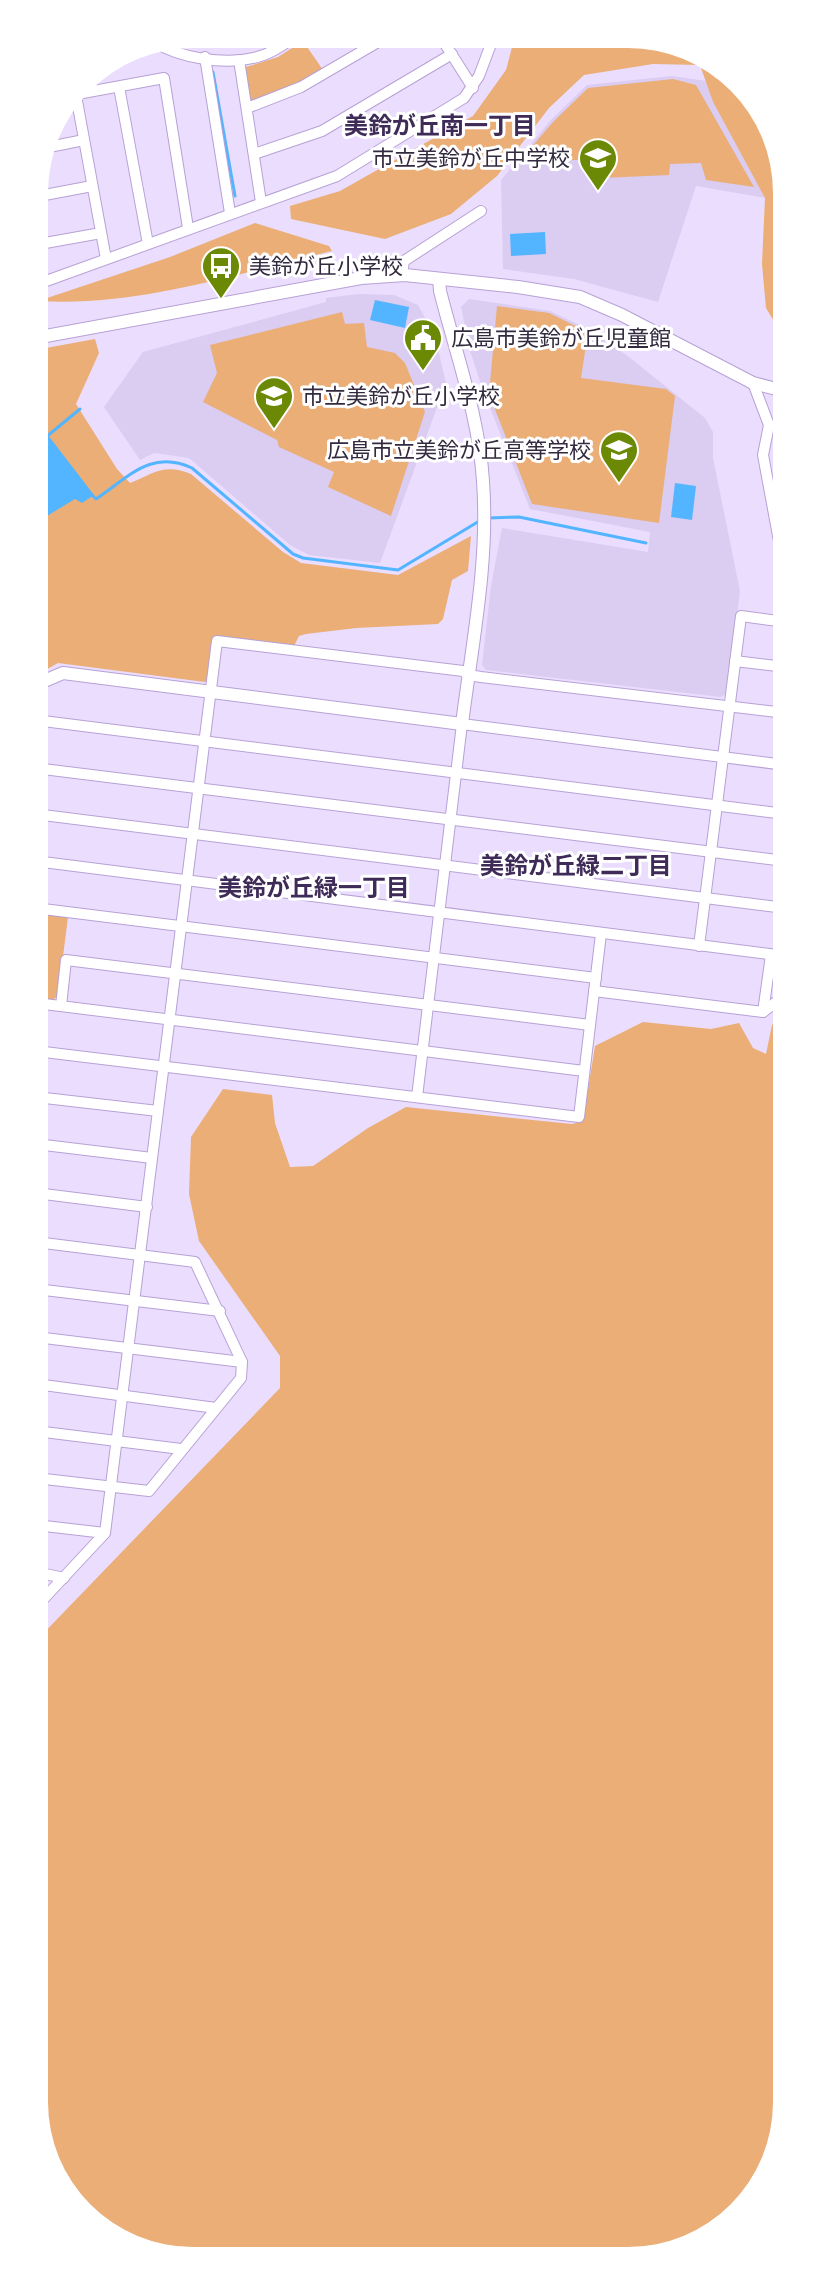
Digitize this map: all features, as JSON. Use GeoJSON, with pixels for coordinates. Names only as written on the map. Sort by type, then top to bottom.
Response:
{"type":"FeatureCollection","features":[{"type":"Feature","properties":{"kind":"street"},"geometry":{"type":"LineString","coordinates":[[171,50],[239,60],[256,58],[278,48]]}},
{"type":"Feature","properties":{"kind":"street"},"geometry":{"type":"LineString","coordinates":[[247,108],[301,87],[368,48]]}},
{"type":"Feature","properties":{"kind":"street"},"geometry":{"type":"LineString","coordinates":[[448,48],[473,88]]}},
{"type":"Feature","properties":{"kind":"street"},"geometry":{"type":"LineString","coordinates":[[48,280],[337,176],[464,98],[473,88],[489,48]]}},
{"type":"Feature","properties":{"kind":"street"},"geometry":{"type":"LineString","coordinates":[[254,154],[322,131],[452,54]]}},
{"type":"Feature","properties":{"kind":"street"},"geometry":{"type":"LineString","coordinates":[[205,57],[230,213]]}},
{"type":"Feature","properties":{"kind":"street"},"geometry":{"type":"LineString","coordinates":[[239,60],[261,202]]}},
{"type":"Feature","properties":{"kind":"street"},"geometry":{"type":"LineString","coordinates":[[90,91],[164,78],[188,228]]}},
{"type":"Feature","properties":{"kind":"street"},"geometry":{"type":"LineString","coordinates":[[119,87],[148,244]]}},
{"type":"Feature","properties":{"kind":"street"},"geometry":{"type":"LineString","coordinates":[[77,106],[106,259]]}},
{"type":"Feature","properties":{"kind":"street"},"geometry":{"type":"LineString","coordinates":[[56,146],[84,140]]}},
{"type":"Feature","properties":{"kind":"street"},"geometry":{"type":"LineString","coordinates":[[48,194],[92,186]]}},
{"type":"Feature","properties":{"kind":"street"},"geometry":{"type":"LineString","coordinates":[[402,275],[404,261],[481,211]]}},
{"type":"Feature","properties":{"kind":"street"},"geometry":{"type":"LineString","coordinates":[[48,242],[101,233]]}},
{"type":"Feature","properties":{"kind":"street"},"geometry":{"type":"LineString","coordinates":[[48,336],[361,278],[402,275],[580,297],[622,315],[753,383],[773,388]]}},
{"type":"Feature","properties":{"kind":"street"},"geometry":{"type":"LineString","coordinates":[[417,1097],[483,556],[485,510],[478,435],[439,279]]}},
{"type":"Feature","properties":{"kind":"street"},"geometry":{"type":"LineString","coordinates":[[753,383],[769,425],[763,455],[773,509]]}},
{"type":"Feature","properties":{"kind":"street"},"geometry":{"type":"LineString","coordinates":[[699,946],[741,616],[773,620]]}},
{"type":"Feature","properties":{"kind":"street"},"geometry":{"type":"LineString","coordinates":[[48,1595],[105,1533],[217,641],[773,712]]}},
{"type":"Feature","properties":{"kind":"street"},"geometry":{"type":"LineString","coordinates":[[735,661],[773,666]]}},
{"type":"Feature","properties":{"kind":"street"},"geometry":{"type":"LineString","coordinates":[[48,679],[63,673],[773,764]]}},
{"type":"Feature","properties":{"kind":"street"},"geometry":{"type":"LineString","coordinates":[[48,722],[773,812]]}},
{"type":"Feature","properties":{"kind":"street"},"geometry":{"type":"LineString","coordinates":[[48,770],[773,860]]}},
{"type":"Feature","properties":{"kind":"street"},"geometry":{"type":"LineString","coordinates":[[48,816],[773,907]]}},
{"type":"Feature","properties":{"kind":"street"},"geometry":{"type":"LineString","coordinates":[[48,863],[771,955],[763,1012]]}},
{"type":"Feature","properties":{"kind":"street"},"geometry":{"type":"LineString","coordinates":[[48,910],[596,978]]}},
{"type":"Feature","properties":{"kind":"street"},"geometry":{"type":"LineString","coordinates":[[48,1052],[579,1117],[601,934]]}},
{"type":"Feature","properties":{"kind":"street"},"geometry":{"type":"LineString","coordinates":[[61,1006],[66,960],[590,1025]]}},
{"type":"Feature","properties":{"kind":"street"},"geometry":{"type":"LineString","coordinates":[[594,991],[763,1012],[773,1004]]}},
{"type":"Feature","properties":{"kind":"street"},"geometry":{"type":"LineString","coordinates":[[48,1004],[584,1071]]}},
{"type":"Feature","properties":{"kind":"street"},"geometry":{"type":"LineString","coordinates":[[48,1098],[158,1111]]}},
{"type":"Feature","properties":{"kind":"street"},"geometry":{"type":"LineString","coordinates":[[48,1145],[152,1158]]}},
{"type":"Feature","properties":{"kind":"street"},"geometry":{"type":"LineString","coordinates":[[48,1195],[147,1207]]}},
{"type":"Feature","properties":{"kind":"street"},"geometry":{"type":"LineString","coordinates":[[48,1244],[195,1262],[242,1362],[241,1378],[149,1491],[48,1479]]}},
{"type":"Feature","properties":{"kind":"street"},"geometry":{"type":"LineString","coordinates":[[48,1291],[220,1311]]}},
{"type":"Feature","properties":{"kind":"street"},"geometry":{"type":"LineString","coordinates":[[48,1338],[242,1362]]}},
{"type":"Feature","properties":{"kind":"street"},"geometry":{"type":"LineString","coordinates":[[48,1386],[216,1408]]}},
{"type":"Feature","properties":{"kind":"street"},"geometry":{"type":"LineString","coordinates":[[48,1432],[181,1449]]}},
{"type":"Feature","properties":{"kind":"street"},"geometry":{"type":"LineString","coordinates":[[48,1526],[105,1533]]}},
{"type":"Feature","properties":{"kind":"street"},"geometry":{"type":"LineString","coordinates":[[48,1575],[64,1578]]}},
{"type":"Feature","properties":{"kind":"shaded area"},"geometry":{"type":"Polygon","coordinates":[[[292,48],[308,48],[323,70],[301,83],[249,100],[242,71],[292,48]]]}},
{"type":"Feature","properties":{"kind":"shaded area"},"geometry":{"type":"Polygon","coordinates":[[[512,48],[637,48],[675,56],[696,65],[653,64],[584,75],[549,108],[497,176],[451,214],[385,239],[291,219],[290,206],[340,191],[473,116],[506,70],[512,48]]]}},
{"type":"Feature","properties":{"kind":"shaded area"},"geometry":{"type":"Polygon","coordinates":[[[701,68],[731,90],[754,121],[765,146],[773,184],[773,320],[766,308],[762,264],[765,198],[713,102],[701,68]]]}},
{"type":"Feature","properties":{"kind":"shaded area","name":"市立美鈴が丘中学校"},"geometry":{"type":"Polygon","coordinates":[[[672,76],[706,81],[713,102],[765,198],[696,186],[658,302],[574,279],[503,269],[501,180],[551,120],[587,85],[672,76]]]}},
{"type":"Feature","properties":{"kind":"shaded area"},"geometry":{"type":"Polygon","coordinates":[[[673,79],[696,85],[754,187],[706,180],[701,163],[670,164],[669,175],[601,178],[600,159],[524,162],[523,157],[553,122],[588,88],[673,79]]]}},
{"type":"Feature","properties":{"kind":"shaded area"},"geometry":{"type":"Polygon","coordinates":[[[255,223],[329,246],[332,251],[150,294],[75,302],[48,301],[48,298],[170,257],[255,223]]]}},
{"type":"Feature","properties":{"kind":"shaded area","name":"市立美鈴が丘小学校"},"geometry":{"type":"Polygon","coordinates":[[[359,294],[394,295],[418,305],[435,336],[446,383],[380,563],[309,555],[290,545],[189,458],[154,453],[140,460],[104,407],[143,352],[326,302],[326,298],[359,294]]]}},
{"type":"Feature","properties":{"kind":"shaded area","name":"広島市立美鈴が丘高等学校"},"geometry":{"type":"Polygon","coordinates":[[[469,299],[550,311],[590,330],[705,418],[713,432],[713,458],[740,591],[727,693],[721,697],[486,670],[482,665],[491,586],[502,528],[648,552],[650,532],[530,509],[470,351],[461,307],[469,299]]]}},
{"type":"Feature","properties":{"kind":"shaded area"},"geometry":{"type":"Polygon","coordinates":[[[497,306],[549,313],[588,332],[581,378],[666,389],[675,396],[659,523],[532,504],[489,394],[497,306]]]}},
{"type":"Feature","properties":{"kind":"shaded area"},"geometry":{"type":"Polygon","coordinates":[[[342,312],[345,324],[364,323],[367,347],[395,353],[405,363],[425,412],[391,516],[328,487],[334,472],[279,447],[277,440],[203,402],[217,373],[210,345],[342,312]]]}},
{"type":"Feature","properties":{"kind":"shaded area"},"geometry":{"type":"Polygon","coordinates":[[[95,339],[99,353],[76,404],[117,469],[130,483],[166,469],[191,474],[283,552],[301,563],[398,575],[471,536],[468,571],[452,580],[443,619],[438,624],[306,634],[299,636],[294,646],[213,636],[205,682],[58,663],[48,669],[48,348],[95,339]]]}},
{"type":"Feature","properties":{"kind":"shaded area"},"geometry":{"type":"Polygon","coordinates":[[[48,915],[68,917],[58,996],[48,1001],[48,915]]]}},
{"type":"Feature","properties":{"kind":"shaded area"},"geometry":{"type":"Polygon","coordinates":[[[643,1022],[711,1029],[739,1023],[753,1048],[766,1054],[772,1025],[773,2111],[765,2149],[749,2183],[709,2223],[675,2239],[647,2246],[193,2247],[146,2239],[112,2223],[90,2205],[72,2183],[56,2149],[48,2111],[48,1629],[280,1388],[280,1356],[199,1241],[189,1194],[191,1137],[223,1089],[272,1095],[275,1123],[290,1167],[313,1166],[368,1128],[406,1107],[572,1124],[583,1121],[595,1046],[643,1022]]]}},
{"type":"Feature","properties":{"kind":"water"},"geometry":{"type":"Polygon","coordinates":[[[545,232],[546,254],[511,256],[510,234],[545,232]]]}},
{"type":"Feature","properties":{"kind":"water"},"geometry":{"type":"Polygon","coordinates":[[[375,300],[409,307],[405,328],[370,320],[375,300]]]}},
{"type":"Feature","properties":{"kind":"water"},"geometry":{"type":"Polygon","coordinates":[[[48,435],[94,495],[82,503],[75,499],[48,515],[48,435]]]}},
{"type":"Feature","properties":{"kind":"water"},"geometry":{"type":"Polygon","coordinates":[[[675,483],[696,486],[692,520],[671,517],[675,483]]]}},
{"type":"Feature","properties":{"kind":"waterway"},"geometry":{"type":"LineString","coordinates":[[213,72],[235,196]]}},
{"type":"Feature","properties":{"kind":"waterway"},"geometry":{"type":"LineString","coordinates":[[48,435],[80,409]]}},
{"type":"Feature","properties":{"kind":"waterway"},"geometry":{"type":"LineString","coordinates":[[91,494],[96,499],[141,468],[152,464],[177,463],[192,468],[293,554],[303,558],[398,570],[481,520]]}},
{"type":"Feature","properties":{"kind":"waterway"},"geometry":{"type":"LineString","coordinates":[[488,518],[519,517],[646,543]]}},
{"type":"Feature","properties":{"kind":"place","name":"市立美鈴が丘中学校"},"geometry":{"type":"Point","coordinates":[598,192]}},
{"type":"Feature","properties":{"kind":"place","name":"美鈴が丘小学校"},"geometry":{"type":"Point","coordinates":[221,300]}},
{"type":"Feature","properties":{"kind":"place","name":"広島市美鈴が丘児童館"},"geometry":{"type":"Point","coordinates":[423,372]}},
{"type":"Feature","properties":{"kind":"place","name":"市立美鈴が丘小学校"},"geometry":{"type":"Point","coordinates":[274,430]}},
{"type":"Feature","properties":{"kind":"place","name":"広島市立美鈴が丘高等学校"},"geometry":{"type":"Point","coordinates":[619,484]}},
{"type":"Feature","properties":{"kind":"district","name":"美鈴が丘南一丁目"},"geometry":{"type":"Point","coordinates":[440,126]}},
{"type":"Feature","properties":{"kind":"district","name":"美鈴が丘緑二丁目"},"geometry":{"type":"Point","coordinates":[576,866]}},
{"type":"Feature","properties":{"kind":"district","name":"美鈴が丘緑一丁目"},"geometry":{"type":"Point","coordinates":[314,888]}}]}
